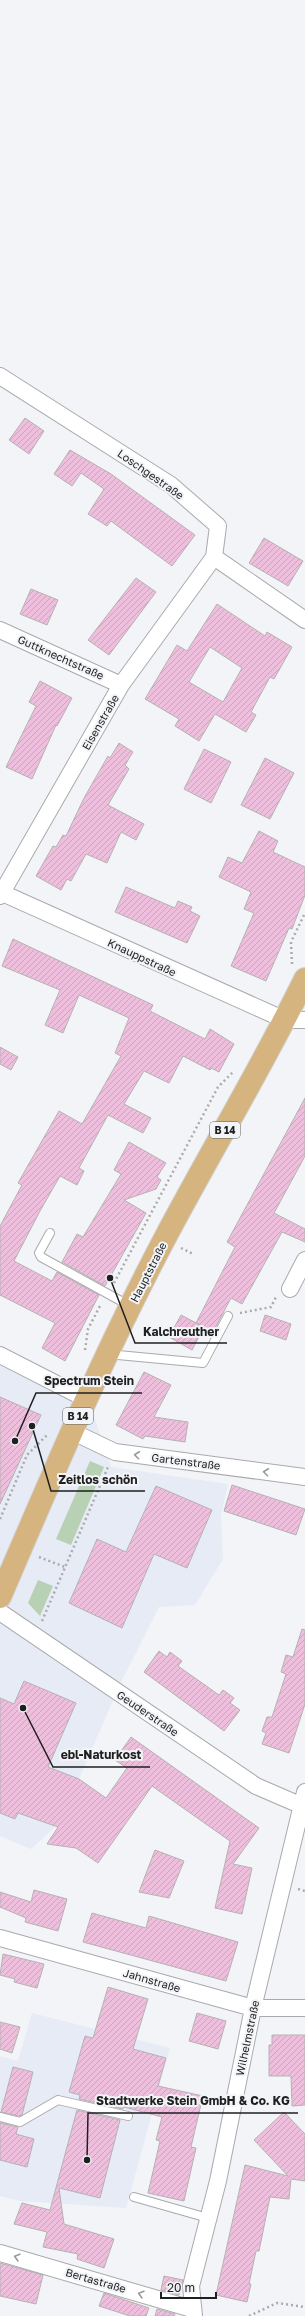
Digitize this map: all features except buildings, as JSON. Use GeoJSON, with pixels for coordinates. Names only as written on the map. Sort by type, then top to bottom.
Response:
{"type":"FeatureCollection","features":[{"type":"Feature","properties":{"kind":"main road","name":"Hauptstraße"},"geometry":{"type":"LineString","coordinates":[[0,1597],[86,1399],[165,1239],[295,1020],[299,974]]}},
{"type":"Feature","properties":{"kind":"street","name":"Loschgestraße"},"geometry":{"type":"LineString","coordinates":[[0,376],[171,485],[218,526],[214,557]]}},
{"type":"Feature","properties":{"kind":"street"},"geometry":{"type":"LineString","coordinates":[[214,557],[305,620]]}},
{"type":"Feature","properties":{"kind":"street","name":"Eisenstraße"},"geometry":{"type":"LineString","coordinates":[[0,894],[122,685],[214,557]]}},
{"type":"Feature","properties":{"kind":"street","name":"Guttknechtstraße"},"geometry":{"type":"LineString","coordinates":[[0,630],[122,685]]}},
{"type":"Feature","properties":{"kind":"street","name":"Knauppstraße"},"geometry":{"type":"LineString","coordinates":[[0,894],[295,1020]]}},
{"type":"Feature","properties":{"kind":"street"},"geometry":{"type":"LineString","coordinates":[[290,1289],[305,1260]]}},
{"type":"Feature","properties":{"kind":"street"},"geometry":{"type":"LineString","coordinates":[[0,1355],[86,1399]]}},
{"type":"Feature","properties":{"kind":"street","name":"Gartenstraße"},"geometry":{"type":"LineString","coordinates":[[72,1431],[115,1452],[305,1477]]}},
{"type":"Feature","properties":{"kind":"street","name":"Geuderstraße"},"geometry":{"type":"LineString","coordinates":[[0,1612],[256,1786],[303,1800]]}},
{"type":"Feature","properties":{"kind":"street","name":"Wilhelmstraße"},"geometry":{"type":"LineString","coordinates":[[193,2312],[191,2286],[208,2218],[253,2008],[303,1800]]}},
{"type":"Feature","properties":{"kind":"street","name":"Jahnstraße"},"geometry":{"type":"LineString","coordinates":[[0,1938],[253,2008],[305,2008]]}},
{"type":"Feature","properties":{"kind":"street","name":"Bertastraße"},"geometry":{"type":"LineString","coordinates":[[0,2253],[193,2312]]}},
{"type":"Feature","properties":{"kind":"lane"},"geometry":{"type":"LineString","coordinates":[[50,1233],[39,1253],[41,1258],[131,1307]]}},
{"type":"Feature","properties":{"kind":"lane"},"geometry":{"type":"LineString","coordinates":[[109,1351],[118,1355],[203,1362],[228,1316]]}},
{"type":"Feature","properties":{"kind":"lane"},"geometry":{"type":"LineString","coordinates":[[0,2117],[20,2122],[58,2100],[128,2116]]}},
{"type":"Feature","properties":{"kind":"lane"},"geometry":{"type":"LineString","coordinates":[[134,2197],[208,2218]]}},
{"type":"Feature","properties":{"kind":"path"},"geometry":{"type":"LineString","coordinates":[[299,974],[291,942],[305,913]]}},
{"type":"Feature","properties":{"kind":"path"},"geometry":{"type":"LineString","coordinates":[[228,1316],[271,1307],[277,1295],[290,1289]]}},
{"type":"Feature","properties":{"kind":"path"},"geometry":{"type":"LineString","coordinates":[[35,1635],[115,1452]]}},
{"type":"Feature","properties":{"kind":"path"},"geometry":{"type":"LineString","coordinates":[[21,1549],[65,1567]]}},
{"type":"Feature","properties":{"kind":"path"},"geometry":{"type":"LineString","coordinates":[[249,2316],[277,2303],[305,2307]]}},
{"type":"Feature","properties":{"kind":"shaded area"},"geometry":{"type":"Polygon","coordinates":[[[0,1355],[89,1402],[111,1467],[228,1484],[221,1515],[223,1559],[195,1605],[159,1607],[120,1684],[79,1779],[63,1802],[53,1829],[31,1849],[0,1836],[0,1355]]]}},
{"type":"Feature","properties":{"kind":"shaded area"},"geometry":{"type":"Polygon","coordinates":[[[32,2013],[170,2048],[126,2208],[20,2201],[0,2196],[0,2056],[18,2061],[32,2013]]]}},
{"type":"Feature","properties":{"kind":"green space"},"geometry":{"type":"Polygon","coordinates":[[[90,1461],[104,1467],[71,1545],[56,1539],[90,1461]]]}},
{"type":"Feature","properties":{"kind":"green space"},"geometry":{"type":"Polygon","coordinates":[[[38,1580],[53,1586],[40,1616],[28,1603],[38,1580]]]}},
{"type":"Feature","properties":{"kind":"place","name":"Kalchreuther"},"geometry":{"type":"Point","coordinates":[110,1278]}},
{"type":"Feature","properties":{"kind":"place","name":"Zeitlos schön"},"geometry":{"type":"Point","coordinates":[32,1426]}},
{"type":"Feature","properties":{"kind":"place","name":"Spectrum Stein"},"geometry":{"type":"Point","coordinates":[15,1441]}},
{"type":"Feature","properties":{"kind":"place","name":"ebl-Naturkost"},"geometry":{"type":"Point","coordinates":[23,1708]}},
{"type":"Feature","properties":{"kind":"place","name":"Stadtwerke Stein GmbH & Co. KG"},"geometry":{"type":"Point","coordinates":[87,2160]}}]}
